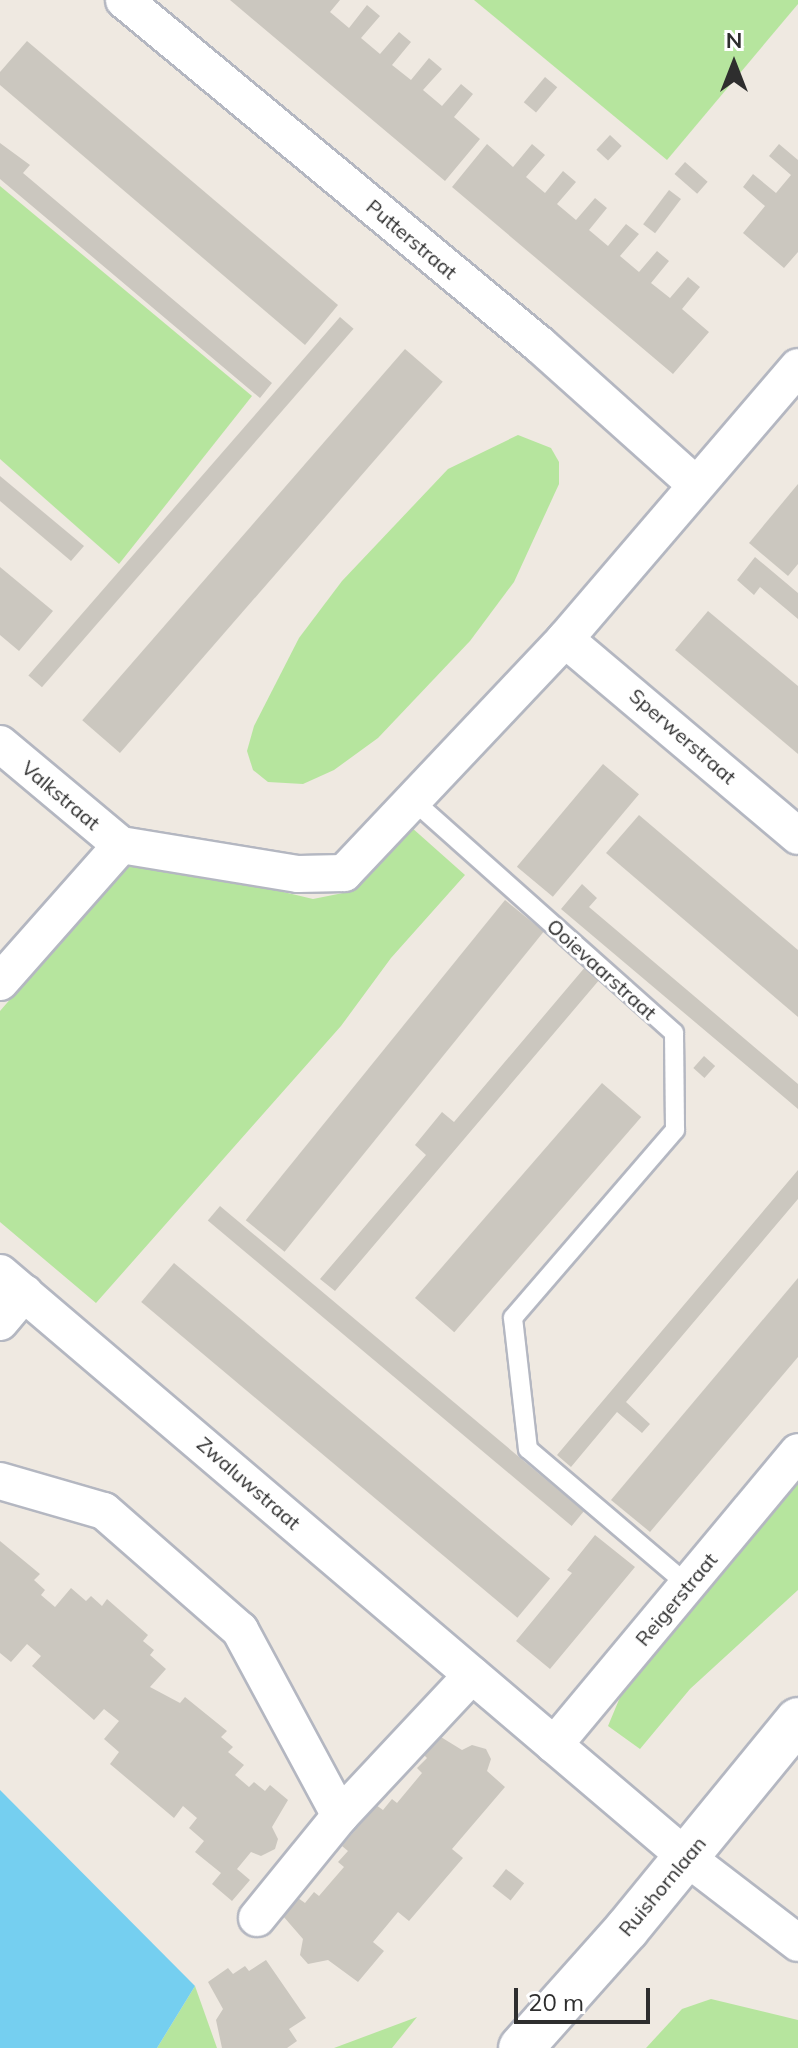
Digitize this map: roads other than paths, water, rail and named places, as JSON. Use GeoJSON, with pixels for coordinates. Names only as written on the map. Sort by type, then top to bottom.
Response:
{"type":"FeatureCollection","features":[{"type":"Feature","properties":{"kind":"main road","name":"Ruishornlaan"},"geometry":{"type":"LineString","coordinates":[[521,2048],[686,1857],[798,1720]]}},
{"type":"Feature","properties":{"kind":"street","name":"Putterstraat"},"geometry":{"type":"LineString","coordinates":[[124,0],[540,345],[695,484]]}},
{"type":"Feature","properties":{"kind":"street"},"geometry":{"type":"LineString","coordinates":[[0,982],[121,845],[298,874],[344,873],[415,802],[565,639],[798,367]]}},
{"type":"Feature","properties":{"kind":"street","name":"Sperwerstraat"},"geometry":{"type":"LineString","coordinates":[[565,639],[798,836]]}},
{"type":"Feature","properties":{"kind":"street","name":"Valkstraat"},"geometry":{"type":"LineString","coordinates":[[0,744],[121,845]]}},
{"type":"Feature","properties":{"kind":"street","name":"Zwaluwstraat"},"geometry":{"type":"LineString","coordinates":[[0,1322],[12,1283],[686,1857],[798,1943]]}},
{"type":"Feature","properties":{"kind":"street","name":"Reigerstraat"},"geometry":{"type":"LineString","coordinates":[[554,1745],[798,1452]]}},
{"type":"Feature","properties":{"kind":"street"},"geometry":{"type":"LineString","coordinates":[[0,1481],[104,1511],[240,1630],[340,1816]]}},
{"type":"Feature","properties":{"kind":"street"},"geometry":{"type":"LineString","coordinates":[[257,1918],[340,1816],[472,1675]]}},
{"type":"Feature","properties":{"kind":"lane","name":"Ooievaarstraat"},"geometry":{"type":"LineString","coordinates":[[415,802],[674,1033],[675,1130],[513,1318],[528,1449],[688,1585]]}},
{"type":"Feature","properties":{"kind":"water"},"geometry":{"type":"Polygon","coordinates":[[[0,1790],[195,1986],[157,2048],[0,2048],[0,1790]]]}}]}
